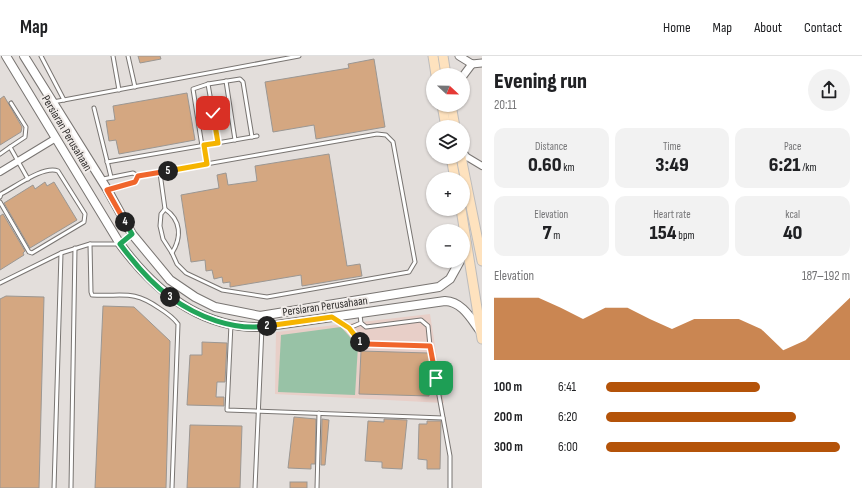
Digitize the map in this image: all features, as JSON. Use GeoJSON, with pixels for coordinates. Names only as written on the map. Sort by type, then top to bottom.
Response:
{"type":"FeatureCollection","features":[{"type":"Feature","properties":{"kind":"main road","name":"Persiaran Perusahaan"},"geometry":{"type":"LineString","coordinates":[[6,56],[120,244],[131,259],[162,290],[185,308],[215,321],[245,328],[262,327],[451,301],[458,304],[466,311],[481,335]]}},
{"type":"Feature","properties":{"kind":"main road","name":"Persiaran Perusahaan"},"geometry":{"type":"LineString","coordinates":[[24,56],[101,179],[132,234],[170,280],[195,297],[215,307],[260,316],[439,287],[450,279],[456,268]]}},
{"type":"Feature","properties":{"kind":"main road"},"geometry":{"type":"LineString","coordinates":[[433,56],[435,68]]}},
{"type":"Feature","properties":{"kind":"main road"},"geometry":{"type":"LineString","coordinates":[[443,56],[445,68]]}},
{"type":"Feature","properties":{"kind":"main road"},"geometry":{"type":"LineString","coordinates":[[462,164],[482,261]]}},
{"type":"Feature","properties":{"kind":"main road"},"geometry":{"type":"LineString","coordinates":[[468,268],[481,335]]}},
{"type":"Feature","properties":{"kind":"street"},"geometry":{"type":"LineString","coordinates":[[460,56],[472,64],[482,63]]}},
{"type":"Feature","properties":{"kind":"street"},"geometry":{"type":"LineString","coordinates":[[469,68],[472,64]]}},
{"type":"Feature","properties":{"kind":"street"},"geometry":{"type":"LineString","coordinates":[[0,172],[56,138]]}},
{"type":"Feature","properties":{"kind":"street"},"geometry":{"type":"LineString","coordinates":[[470,159],[482,166]]}},
{"type":"Feature","properties":{"kind":"lane"},"geometry":{"type":"LineString","coordinates":[[41,56],[64,100]]}},
{"type":"Feature","properties":{"kind":"lane"},"geometry":{"type":"LineString","coordinates":[[113,56],[119,90]]}},
{"type":"Feature","properties":{"kind":"lane"},"geometry":{"type":"LineString","coordinates":[[128,56],[135,87]]}},
{"type":"Feature","properties":{"kind":"lane"},"geometry":{"type":"LineString","coordinates":[[53,102],[299,56]]}},
{"type":"Feature","properties":{"kind":"lane"},"geometry":{"type":"LineString","coordinates":[[207,164],[193,89],[208,84],[240,79],[243,82],[252,137]]}},
{"type":"Feature","properties":{"kind":"lane"},"geometry":{"type":"LineString","coordinates":[[226,81],[235,140]]}},
{"type":"Feature","properties":{"kind":"lane"},"geometry":{"type":"LineString","coordinates":[[208,84],[218,143]]}},
{"type":"Feature","properties":{"kind":"lane"},"geometry":{"type":"LineString","coordinates":[[0,154],[25,137],[26,127],[11,103]]}},
{"type":"Feature","properties":{"kind":"lane"},"geometry":{"type":"LineString","coordinates":[[94,108],[111,177]]}},
{"type":"Feature","properties":{"kind":"lane"},"geometry":{"type":"LineString","coordinates":[[101,179],[133,173],[138,176],[377,134],[386,134],[393,142],[415,262],[409,272],[267,297],[222,290],[186,273],[177,264],[163,239],[160,226],[161,214],[165,209]]}},
{"type":"Feature","properties":{"kind":"lane"},"geometry":{"type":"LineString","coordinates":[[107,162],[257,136]]}},
{"type":"Feature","properties":{"kind":"lane"},"geometry":{"type":"LineString","coordinates":[[10,147],[28,179]]}},
{"type":"Feature","properties":{"kind":"lane"},"geometry":{"type":"LineString","coordinates":[[0,197],[1,194],[49,169],[58,171],[85,214],[84,222],[32,253],[29,252],[0,202]]}},
{"type":"Feature","properties":{"kind":"lane"},"geometry":{"type":"LineString","coordinates":[[160,172],[165,209],[176,219],[180,234],[178,244],[172,253]]}},
{"type":"Feature","properties":{"kind":"lane"},"geometry":{"type":"LineString","coordinates":[[107,190],[135,182],[138,176]]}},
{"type":"Feature","properties":{"kind":"lane"},"geometry":{"type":"LineString","coordinates":[[0,284],[61,253],[90,244],[120,244],[132,234]]}},
{"type":"Feature","properties":{"kind":"lane"},"geometry":{"type":"LineString","coordinates":[[90,244],[90,292],[92,295],[132,295],[145,298],[172,316],[178,324],[172,488]]}},
{"type":"Feature","properties":{"kind":"lane"},"geometry":{"type":"LineString","coordinates":[[71,488],[76,248]]}},
{"type":"Feature","properties":{"kind":"lane"},"geometry":{"type":"LineString","coordinates":[[54,488],[61,253]]}},
{"type":"Feature","properties":{"kind":"lane"},"geometry":{"type":"LineString","coordinates":[[359,313],[361,323],[366,327],[421,320],[428,326],[430,346],[450,456],[450,488]]}},
{"type":"Feature","properties":{"kind":"lane"},"geometry":{"type":"LineString","coordinates":[[332,317],[349,328],[360,342],[366,344],[430,346]]}},
{"type":"Feature","properties":{"kind":"lane"},"geometry":{"type":"LineString","coordinates":[[349,328],[361,323]]}},
{"type":"Feature","properties":{"kind":"lane"},"geometry":{"type":"LineString","coordinates":[[231,324],[227,410],[443,418]]}},
{"type":"Feature","properties":{"kind":"lane"},"geometry":{"type":"LineString","coordinates":[[255,488],[262,327]]}},
{"type":"Feature","properties":{"kind":"lane"},"geometry":{"type":"LineString","coordinates":[[317,488],[319,413]]}},
{"type":"Feature","properties":{"kind":"shaded area"},"geometry":{"type":"Polygon","coordinates":[[[430,314],[444,403],[275,394],[276,332],[430,314]]]}},
{"type":"Feature","properties":{"kind":"green space"},"geometry":{"type":"Polygon","coordinates":[[[341,327],[358,346],[355,395],[278,392],[281,335],[341,327]]]}},
{"type":"Feature","properties":{"kind":"building"},"geometry":{"type":"Polygon","coordinates":[[[138,56],[160,56],[161,59],[140,63],[138,56]]]}},
{"type":"Feature","properties":{"kind":"building"},"geometry":{"type":"Polygon","coordinates":[[[374,59],[385,127],[316,139],[314,125],[273,132],[265,82],[349,68],[348,64],[374,59]]]}},
{"type":"Feature","properties":{"kind":"building"},"geometry":{"type":"Polygon","coordinates":[[[187,93],[195,140],[119,154],[116,140],[109,141],[106,121],[115,120],[113,106],[187,93]]]}},
{"type":"Feature","properties":{"kind":"building"},"geometry":{"type":"Polygon","coordinates":[[[4,96],[22,127],[21,132],[0,145],[0,99],[4,96]]]}},
{"type":"Feature","properties":{"kind":"building"},"geometry":{"type":"Polygon","coordinates":[[[329,154],[347,266],[360,264],[362,276],[302,286],[301,275],[230,287],[230,282],[223,283],[222,277],[214,279],[212,270],[206,271],[205,260],[191,262],[181,195],[219,188],[217,175],[226,173],[228,185],[257,181],[255,166],[329,154]]]}},
{"type":"Feature","properties":{"kind":"building"},"geometry":{"type":"Polygon","coordinates":[[[45,182],[47,186],[54,182],[77,220],[30,248],[4,203],[33,185],[35,189],[45,182]]]}},
{"type":"Feature","properties":{"kind":"building"},"geometry":{"type":"Polygon","coordinates":[[[3,214],[25,251],[23,253],[24,255],[0,270],[0,216],[3,214]]]}},
{"type":"Feature","properties":{"kind":"building"},"geometry":{"type":"Polygon","coordinates":[[[6,296],[44,297],[39,488],[0,488],[0,299],[6,296]]]}},
{"type":"Feature","properties":{"kind":"building"},"geometry":{"type":"Polygon","coordinates":[[[103,306],[134,307],[170,341],[166,488],[95,488],[103,306]]]}},
{"type":"Feature","properties":{"kind":"building"},"geometry":{"type":"Polygon","coordinates":[[[202,342],[227,343],[225,382],[217,382],[216,397],[224,397],[224,406],[187,405],[190,355],[202,355],[202,342]]]}},
{"type":"Feature","properties":{"kind":"building"},"geometry":{"type":"Polygon","coordinates":[[[361,351],[428,353],[430,363],[429,396],[359,394],[361,351]]]}},
{"type":"Feature","properties":{"kind":"building"},"geometry":{"type":"Polygon","coordinates":[[[294,417],[316,419],[315,464],[311,464],[311,469],[288,468],[294,417]]]}},
{"type":"Feature","properties":{"kind":"building"},"geometry":{"type":"Polygon","coordinates":[[[322,419],[329,420],[325,465],[321,465],[322,419]]]}},
{"type":"Feature","properties":{"kind":"building"},"geometry":{"type":"Polygon","coordinates":[[[384,419],[407,420],[402,469],[382,468],[382,462],[365,461],[368,421],[384,422],[384,419]]]}},
{"type":"Feature","properties":{"kind":"building"},"geometry":{"type":"Polygon","coordinates":[[[427,421],[441,421],[440,469],[427,469],[427,460],[418,459],[419,424],[427,424],[427,421]]]}},
{"type":"Feature","properties":{"kind":"building"},"geometry":{"type":"Polygon","coordinates":[[[190,425],[242,426],[240,488],[187,488],[190,425]]]}},
{"type":"Feature","properties":{"kind":"building"},"geometry":{"type":"Polygon","coordinates":[[[290,482],[307,482],[307,488],[290,488],[290,482]]]}},
{"type":"Feature","properties":{"kind":"route"},"geometry":{"type":"LineString","coordinates":[[213,113],[218,143],[204,145],[207,164],[138,176],[135,182],[107,190],[132,234],[120,244],[131,259],[162,290],[185,308],[215,321],[245,328],[332,317],[349,328],[360,342],[366,344],[430,346],[436,378]]}}]}
